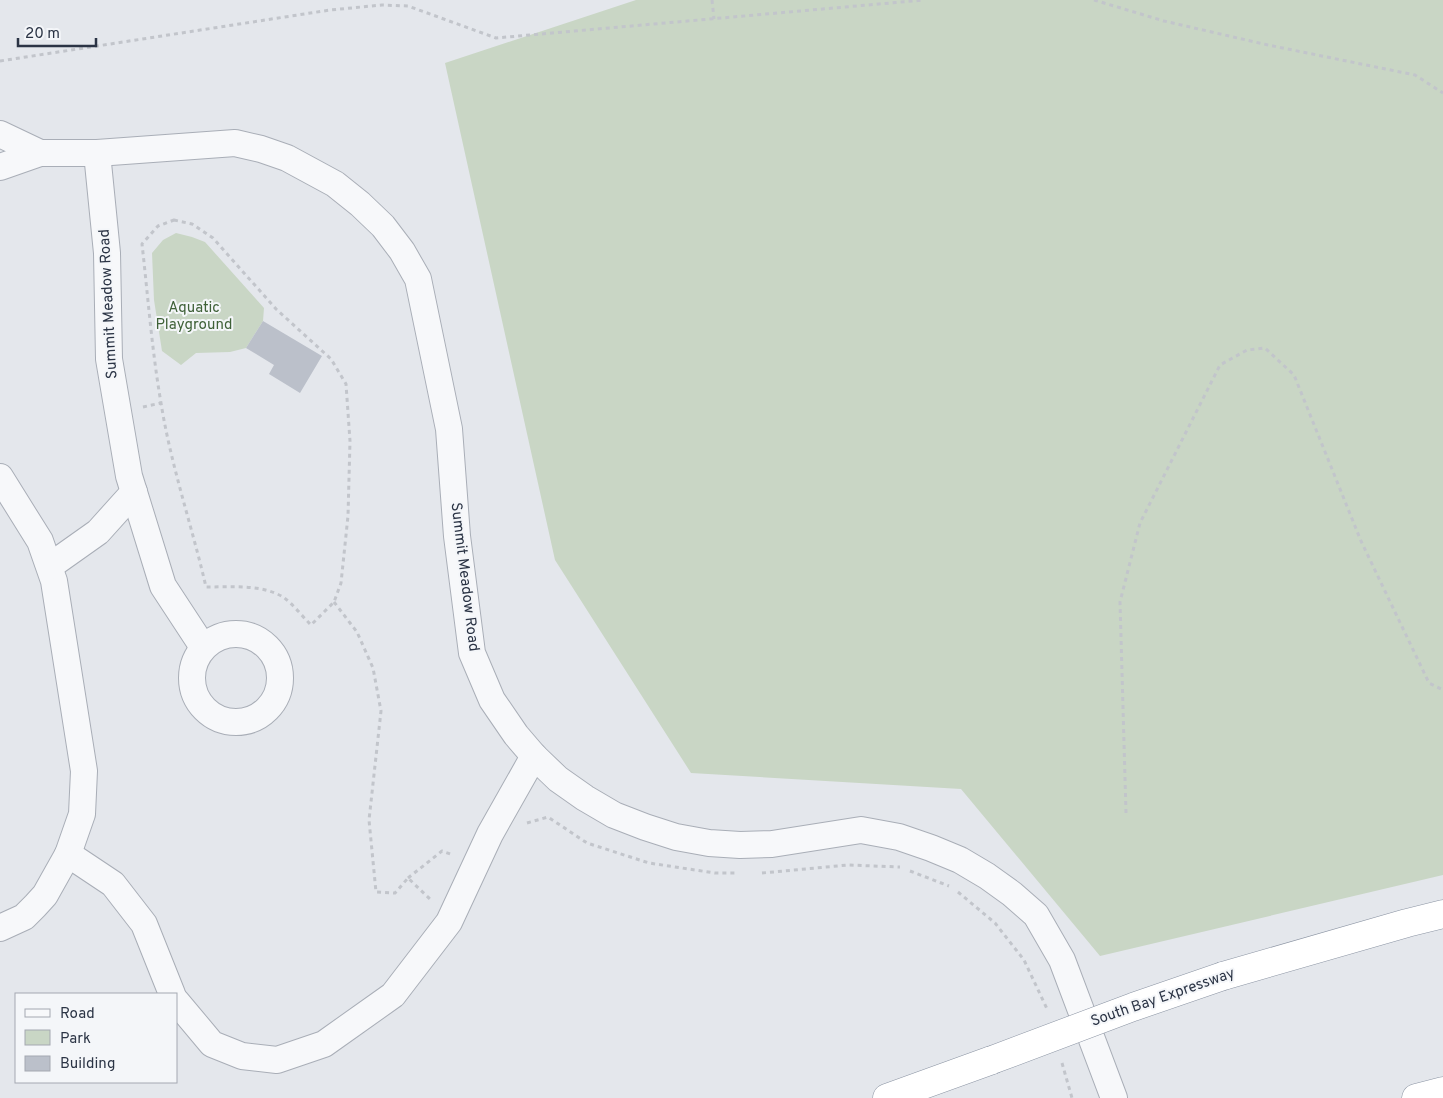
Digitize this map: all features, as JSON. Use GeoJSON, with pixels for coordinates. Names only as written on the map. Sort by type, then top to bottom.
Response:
{"type":"FeatureCollection","features":[{"type":"Feature","properties":{"kind":"highway","name":"South Bay Expressway"},"geometry":{"type":"LineString","coordinates":[[887,1098],[1133,1007],[1223,976],[1443,914]]}},
{"type":"Feature","properties":{"kind":"highway"},"geometry":{"type":"LineString","coordinates":[[1416,1098],[1443,1090]]}},
{"type":"Feature","properties":{"kind":"street"},"geometry":{"type":"LineString","coordinates":[[0,134],[40,153]]}},
{"type":"Feature","properties":{"kind":"street","name":"Summit Meadow Road"},"geometry":{"type":"LineString","coordinates":[[40,153],[97,153],[235,143],[287,158],[335,184],[360,204],[383,226],[402,251],[418,279],[449,429],[458,536],[472,652],[492,700],[516,735],[558,779],[585,798],[644,827],[676,837],[708,843],[772,844],[861,830],[899,837],[932,848],[960,860],[987,876],[1036,915],[1062,960],[1114,1098]]}},
{"type":"Feature","properties":{"kind":"street"},"geometry":{"type":"LineString","coordinates":[[0,167],[40,153]]}},
{"type":"Feature","properties":{"kind":"street","name":"Summit Meadow Road"},"geometry":{"type":"LineString","coordinates":[[97,153],[107,253],[109,359],[129,476],[163,586],[203,647]]}},
{"type":"Feature","properties":{"kind":"street"},"geometry":{"type":"LineString","coordinates":[[0,477],[40,541],[50,566],[84,771],[82,814],[68,854],[45,895],[35,906],[24,916],[0,928]]}},
{"type":"Feature","properties":{"kind":"street"},"geometry":{"type":"LineString","coordinates":[[50,566],[98,532],[134,492]]}},
{"type":"Feature","properties":{"kind":"street"},"geometry":{"type":"LineString","coordinates":[[178,1002],[212,1044],[242,1056],[278,1060],[324,1044],[393,995],[449,922],[490,834],[534,756]]}},
{"type":"Feature","properties":{"kind":"street"},"geometry":{"type":"LineString","coordinates":[[68,854],[113,884],[144,924],[172,993]]}},
{"type":"Feature","properties":{"kind":"path"},"geometry":{"type":"LineString","coordinates":[[712,0],[714,18]]}},
{"type":"Feature","properties":{"kind":"path"},"geometry":{"type":"LineString","coordinates":[[0,60],[330,10],[382,5],[408,6],[496,38],[924,0]]}},
{"type":"Feature","properties":{"kind":"path"},"geometry":{"type":"LineString","coordinates":[[1094,0],[1164,21],[1268,45],[1415,75],[1443,93]]}},
{"type":"Feature","properties":{"kind":"path"},"geometry":{"type":"LineString","coordinates":[[174,220],[192,224],[213,238],[276,310],[331,359],[346,384],[350,442],[348,516],[342,583],[334,602],[311,625],[283,598],[261,589],[242,587],[206,588],[195,537],[175,473],[161,403],[142,244],[158,226],[174,220]]}},
{"type":"Feature","properties":{"kind":"path"},"geometry":{"type":"LineString","coordinates":[[1126,813],[1120,602],[1140,523],[1220,366],[1247,350],[1265,348],[1294,375],[1361,541],[1429,682],[1443,690]]}},
{"type":"Feature","properties":{"kind":"path"},"geometry":{"type":"LineString","coordinates":[[334,602],[357,632],[373,668],[381,711],[369,820],[376,892],[395,893],[408,878],[442,851],[460,857]]}},
{"type":"Feature","properties":{"kind":"path"},"geometry":{"type":"LineString","coordinates":[[490,834],[548,817],[587,843],[649,863],[715,873],[741,873]]}},
{"type":"Feature","properties":{"kind":"path"},"geometry":{"type":"LineString","coordinates":[[759,873],[776,873],[848,865],[900,867],[955,888],[995,922],[1024,960],[1040,991],[1049,1016]]}},
{"type":"Feature","properties":{"kind":"path"},"geometry":{"type":"LineString","coordinates":[[408,878],[429,896],[449,922]]}},
{"type":"Feature","properties":{"kind":"path"},"geometry":{"type":"LineString","coordinates":[[1060,1054],[1072,1098]]}},
{"type":"Feature","properties":{"kind":"green space"},"geometry":{"type":"Polygon","coordinates":[[[636,0],[1443,0],[1443,875],[1100,956],[961,789],[691,773],[555,560],[445,63],[636,0]]]}},
{"type":"Feature","properties":{"kind":"green space","name":"Aquatic Playground"},"geometry":{"type":"Polygon","coordinates":[[[176,233],[205,242],[264,308],[263,321],[246,348],[230,352],[196,353],[181,365],[162,351],[154,300],[152,253],[163,240],[176,233]]]}},
{"type":"Feature","properties":{"kind":"building"},"geometry":{"type":"Polygon","coordinates":[[[263,321],[322,356],[300,393],[269,374],[274,365],[246,348],[263,321]]]}}]}
